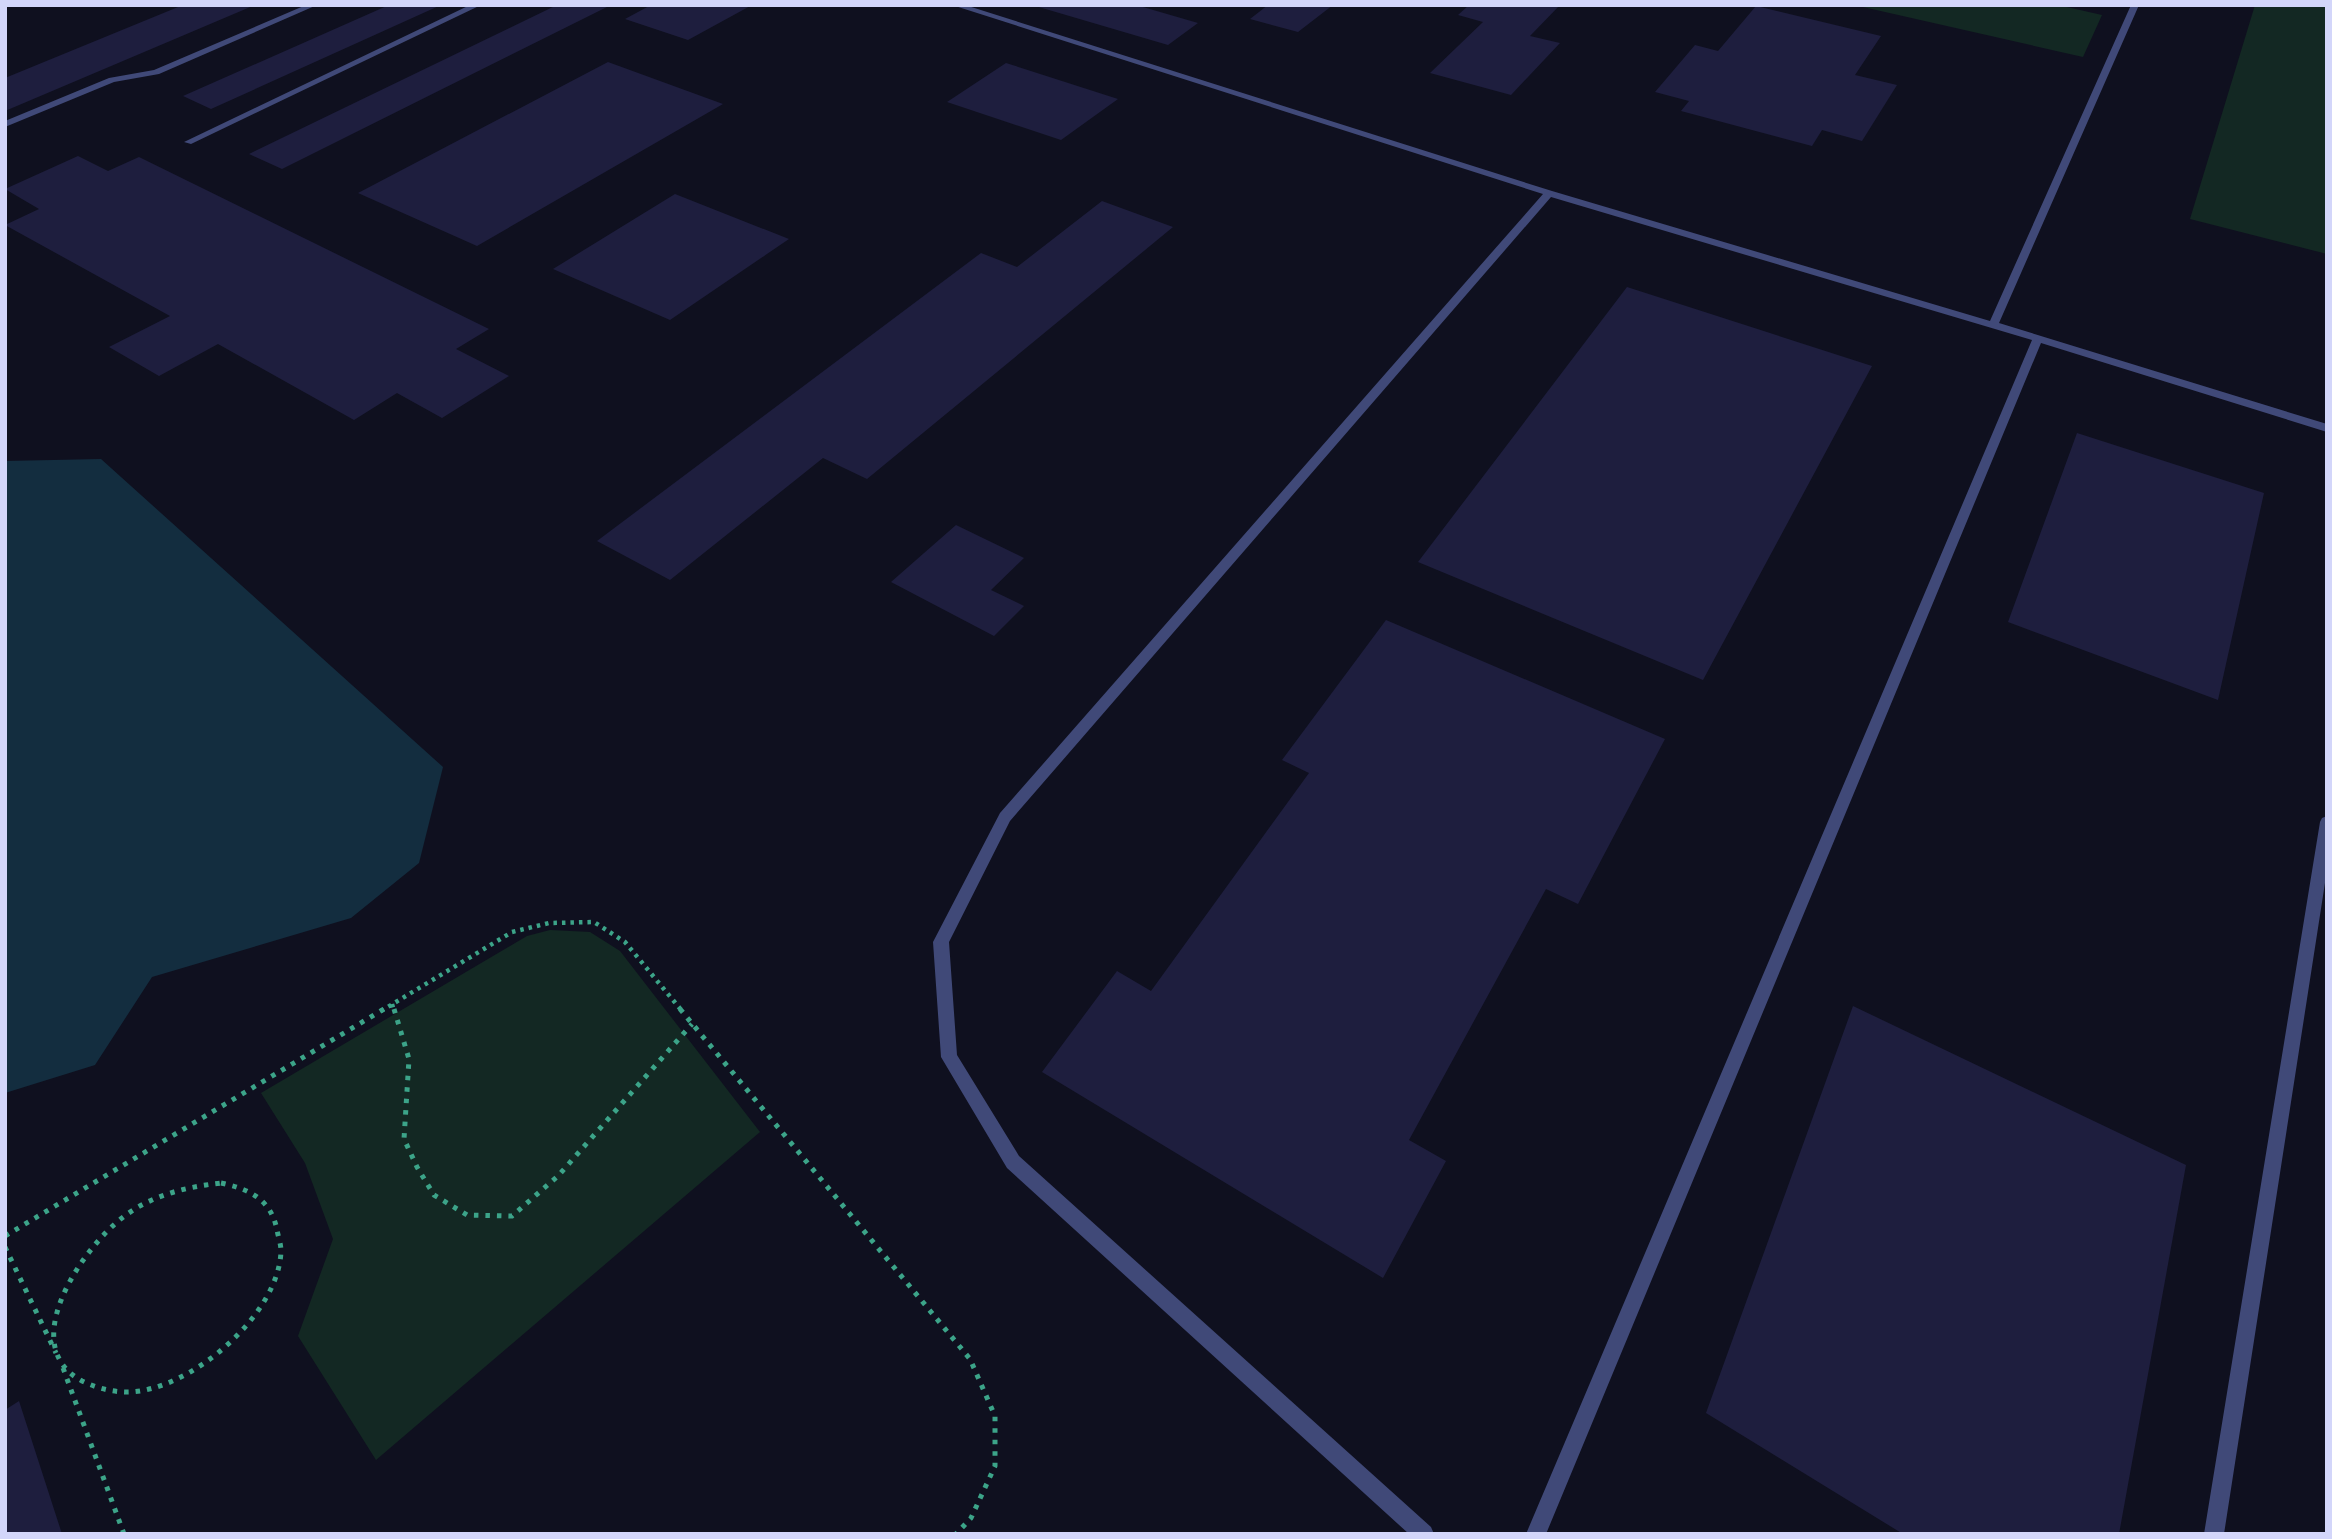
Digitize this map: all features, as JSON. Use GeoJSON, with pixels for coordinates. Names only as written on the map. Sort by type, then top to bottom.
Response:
{"type":"FeatureCollection","features":[{"type":"Feature","properties":{"kind":"lane"},"geometry":{"type":"LineString","coordinates":[[5,124],[112,79],[156,72],[313,5]]}},
{"type":"Feature","properties":{"kind":"lane"},"geometry":{"type":"LineString","coordinates":[[188,142],[477,5]]}},
{"type":"Feature","properties":{"kind":"lane"},"geometry":{"type":"LineString","coordinates":[[956,5],[1549,193],[2327,428]]}},
{"type":"Feature","properties":{"kind":"lane"},"geometry":{"type":"LineString","coordinates":[[1993,325],[2136,5]]}},
{"type":"Feature","properties":{"kind":"lane"},"geometry":{"type":"LineString","coordinates":[[1424,1534],[1013,1162],[949,1057],[941,942],[1005,817],[1549,193]]}},
{"type":"Feature","properties":{"kind":"lane"},"geometry":{"type":"LineString","coordinates":[[1536,1534],[2037,340]]}},
{"type":"Feature","properties":{"kind":"lane"},"geometry":{"type":"LineString","coordinates":[[2214,1534],[2327,822]]}},
{"type":"Feature","properties":{"kind":"path"},"geometry":{"type":"LineString","coordinates":[[5,1236],[512,932],[549,923],[594,922],[625,942],[970,1359],[995,1416],[995,1466],[971,1518],[956,1534]]}},
{"type":"Feature","properties":{"kind":"path"},"geometry":{"type":"LineString","coordinates":[[392,1004],[409,1059],[404,1139],[434,1195],[467,1215],[512,1216],[558,1177],[692,1024]]}},
{"type":"Feature","properties":{"kind":"path"},"geometry":{"type":"LineString","coordinates":[[5,1247],[63,1367],[84,1385],[112,1394],[148,1391],[185,1377],[219,1354],[249,1324],[273,1281],[280,1259],[279,1229],[269,1206],[248,1189],[221,1183],[189,1185],[155,1197],[122,1217],[93,1243],[70,1275],[57,1309],[54,1339],[63,1367],[124,1534]]}},
{"type":"Feature","properties":{"kind":"green space"},"geometry":{"type":"Polygon","coordinates":[[[2058,5],[2102,15],[2083,57],[1863,7],[2058,5]]]}},
{"type":"Feature","properties":{"kind":"green space"},"geometry":{"type":"Polygon","coordinates":[[[2255,5],[2327,5],[2327,254],[2190,219],[2255,5]]]}},
{"type":"Feature","properties":{"kind":"green space"},"geometry":{"type":"Polygon","coordinates":[[[550,930],[590,932],[620,951],[760,1132],[376,1460],[298,1336],[333,1239],[305,1163],[261,1093],[527,936],[550,930]]]}},
{"type":"Feature","properties":{"kind":"water"},"geometry":{"type":"Polygon","coordinates":[[[101,459],[443,767],[419,863],[351,918],[152,977],[95,1065],[5,1093],[5,461],[101,459]]]}},
{"type":"Feature","properties":{"kind":"building"},"geometry":{"type":"Polygon","coordinates":[[[183,5],[255,5],[5,111],[5,78],[183,5]]]}},
{"type":"Feature","properties":{"kind":"building"},"geometry":{"type":"Polygon","coordinates":[[[389,5],[441,5],[211,109],[183,96],[389,5]]]}},
{"type":"Feature","properties":{"kind":"building"},"geometry":{"type":"Polygon","coordinates":[[[557,5],[611,5],[282,169],[249,154],[557,5]]]}},
{"type":"Feature","properties":{"kind":"building"},"geometry":{"type":"Polygon","coordinates":[[[651,5],[752,5],[688,40],[625,19],[651,5]]]}},
{"type":"Feature","properties":{"kind":"building"},"geometry":{"type":"Polygon","coordinates":[[[1032,5],[1136,5],[1198,23],[1168,45],[1032,5]]]}},
{"type":"Feature","properties":{"kind":"building"},"geometry":{"type":"Polygon","coordinates":[[[1268,5],[1333,5],[1298,32],[1250,19],[1268,5]]]}},
{"type":"Feature","properties":{"kind":"building"},"geometry":{"type":"Polygon","coordinates":[[[1469,5],[1560,5],[1530,36],[1560,43],[1511,95],[1430,73],[1483,22],[1458,15],[1469,5]]]}},
{"type":"Feature","properties":{"kind":"building"},"geometry":{"type":"Polygon","coordinates":[[[1756,6],[1881,36],[1855,75],[1897,85],[1862,141],[1822,130],[1812,146],[1681,111],[1689,101],[1655,92],[1695,45],[1718,51],[1756,6]]]}},
{"type":"Feature","properties":{"kind":"building"},"geometry":{"type":"Polygon","coordinates":[[[608,62],[723,104],[477,246],[358,193],[608,62]]]}},
{"type":"Feature","properties":{"kind":"building"},"geometry":{"type":"Polygon","coordinates":[[[1006,63],[1118,99],[1061,140],[947,102],[1006,63]]]}},
{"type":"Feature","properties":{"kind":"building"},"geometry":{"type":"Polygon","coordinates":[[[78,156],[108,171],[139,157],[489,329],[456,349],[509,376],[442,418],[397,393],[354,420],[218,344],[159,376],[109,347],[170,316],[5,225],[39,209],[5,189],[78,156]]]}},
{"type":"Feature","properties":{"kind":"building"},"geometry":{"type":"Polygon","coordinates":[[[675,194],[789,239],[670,320],[553,269],[675,194]]]}},
{"type":"Feature","properties":{"kind":"building"},"geometry":{"type":"Polygon","coordinates":[[[1102,201],[1173,227],[867,479],[823,458],[670,580],[597,541],[981,253],[1017,267],[1102,201]]]}},
{"type":"Feature","properties":{"kind":"building"},"geometry":{"type":"Polygon","coordinates":[[[1627,287],[1872,366],[1703,680],[1418,562],[1627,287]]]}},
{"type":"Feature","properties":{"kind":"building"},"geometry":{"type":"Polygon","coordinates":[[[2077,433],[2264,493],[2218,700],[2008,622],[2077,433]]]}},
{"type":"Feature","properties":{"kind":"building"},"geometry":{"type":"Polygon","coordinates":[[[956,525],[1024,558],[991,590],[1024,606],[994,636],[891,582],[956,525]]]}},
{"type":"Feature","properties":{"kind":"building"},"geometry":{"type":"Polygon","coordinates":[[[1386,620],[1665,739],[1578,904],[1546,889],[1409,1140],[1446,1161],[1383,1278],[1042,1072],[1117,971],[1151,991],[1309,773],[1282,760],[1386,620]]]}},
{"type":"Feature","properties":{"kind":"building"},"geometry":{"type":"Polygon","coordinates":[[[1853,1006],[2186,1165],[2119,1534],[1903,1534],[1706,1413],[1853,1006]]]}},
{"type":"Feature","properties":{"kind":"building"},"geometry":{"type":"Polygon","coordinates":[[[19,1401],[62,1534],[5,1534],[5,1410],[19,1401]]]}}]}
